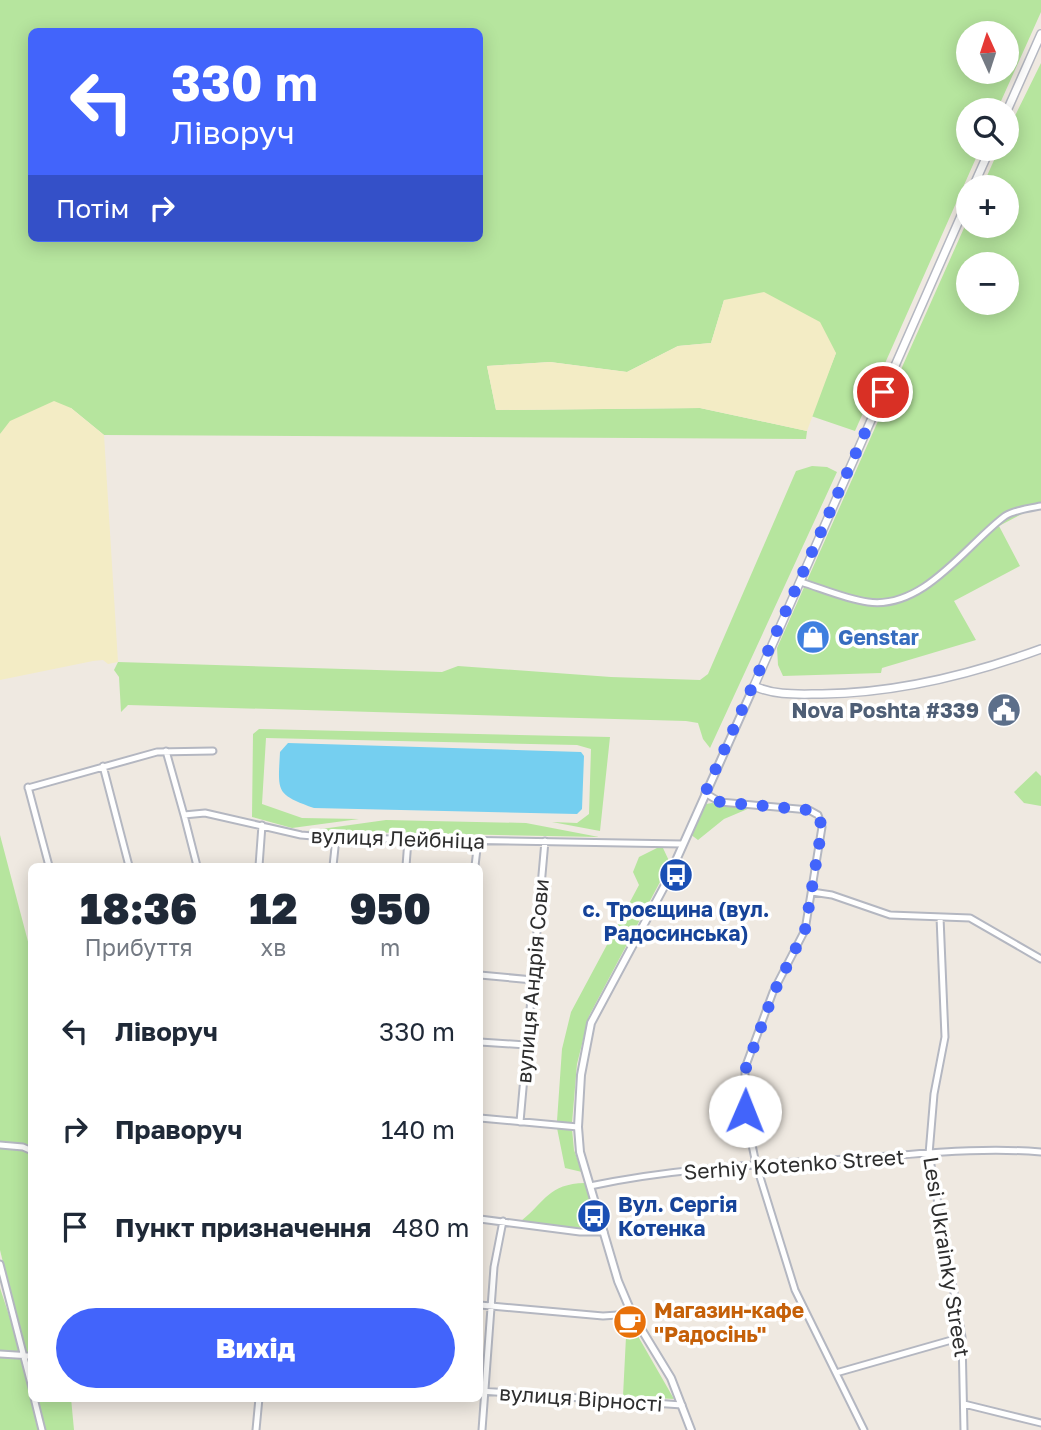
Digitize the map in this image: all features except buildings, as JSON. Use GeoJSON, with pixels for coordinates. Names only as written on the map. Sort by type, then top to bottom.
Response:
{"type":"FeatureCollection","features":[{"type":"Feature","properties":{"kind":"main road"},"geometry":{"type":"LineString","coordinates":[[1013,98],[1040,37]]}},
{"type":"Feature","properties":{"kind":"main road"},"geometry":{"type":"LineString","coordinates":[[956,227],[754,686],[785,695],[892,690],[962,674],[1041,650]]}},
{"type":"Feature","properties":{"kind":"street"},"geometry":{"type":"LineString","coordinates":[[801,582],[871,603],[898,598],[929,584],[949,569],[1007,515],[1041,506]]}},
{"type":"Feature","properties":{"kind":"street"},"geometry":{"type":"LineString","coordinates":[[691,1430],[671,1378],[632,1314],[618,1281],[580,1152],[578,1127],[582,1075],[591,1023],[666,886],[682,844],[754,686]]}},
{"type":"Feature","properties":{"kind":"street"},"geometry":{"type":"LineString","coordinates":[[166,751],[196,863]]}},
{"type":"Feature","properties":{"kind":"street"},"geometry":{"type":"LineString","coordinates":[[48,863],[28,788],[166,751],[213,751]]}},
{"type":"Feature","properties":{"kind":"street"},"geometry":{"type":"LineString","coordinates":[[103,766],[128,863]]}},
{"type":"Feature","properties":{"kind":"street"},"geometry":{"type":"LineString","coordinates":[[705,793],[720,802],[792,807],[818,815],[822,827],[805,930],[769,1003],[746,1068],[745,1111],[756,1164],[795,1290],[864,1430]]}},
{"type":"Feature","properties":{"kind":"street","name":"вулиця Лейбніца"},"geometry":{"type":"LineString","coordinates":[[184,815],[205,813],[301,835],[336,838],[682,844]]}},
{"type":"Feature","properties":{"kind":"street"},"geometry":{"type":"LineString","coordinates":[[258,863],[261,825]]}},
{"type":"Feature","properties":{"kind":"street"},"geometry":{"type":"LineString","coordinates":[[333,863],[336,838]]}},
{"type":"Feature","properties":{"kind":"street"},"geometry":{"type":"LineString","coordinates":[[406,863],[408,840]]}},
{"type":"Feature","properties":{"kind":"street"},"geometry":{"type":"LineString","coordinates":[[475,863],[478,841]]}},
{"type":"Feature","properties":{"kind":"street","name":"вулиця Андрія Сови"},"geometry":{"type":"LineString","coordinates":[[520,1122],[545,841]]}},
{"type":"Feature","properties":{"kind":"street"},"geometry":{"type":"LineString","coordinates":[[813,892],[832,895],[890,915],[970,918],[1041,959]]}},
{"type":"Feature","properties":{"kind":"street","name":"Lesi Ukrainky Street"},"geometry":{"type":"LineString","coordinates":[[940,917],[945,1037],[934,1094],[929,1154],[962,1337],[964,1430]]}},
{"type":"Feature","properties":{"kind":"street"},"geometry":{"type":"LineString","coordinates":[[483,975],[533,979]]}},
{"type":"Feature","properties":{"kind":"street"},"geometry":{"type":"LineString","coordinates":[[483,1042],[526,1045]]}},
{"type":"Feature","properties":{"kind":"street"},"geometry":{"type":"LineString","coordinates":[[483,1118],[578,1127]]}},
{"type":"Feature","properties":{"kind":"street"},"geometry":{"type":"LineString","coordinates":[[0,1145],[28,1149]]}},
{"type":"Feature","properties":{"kind":"street","name":"Serhiy Kotenko Street"},"geometry":{"type":"LineString","coordinates":[[590,1186],[687,1171],[756,1164],[975,1149],[1041,1152]]}},
{"type":"Feature","properties":{"kind":"street"},"geometry":{"type":"LineString","coordinates":[[483,1219],[580,1233],[604,1232]]}},
{"type":"Feature","properties":{"kind":"street"},"geometry":{"type":"LineString","coordinates":[[483,1382],[494,1266],[503,1221]]}},
{"type":"Feature","properties":{"kind":"street"},"geometry":{"type":"LineString","coordinates":[[0,1264],[3,1285],[28,1373]]}},
{"type":"Feature","properties":{"kind":"street"},"geometry":{"type":"LineString","coordinates":[[483,1305],[603,1316],[632,1314]]}},
{"type":"Feature","properties":{"kind":"street"},"geometry":{"type":"LineString","coordinates":[[836,1373],[962,1337]]}},
{"type":"Feature","properties":{"kind":"street"},"geometry":{"type":"LineString","coordinates":[[0,1354],[28,1357]]}},
{"type":"Feature","properties":{"kind":"street","name":"вулиця Вірності"},"geometry":{"type":"LineString","coordinates":[[483,1391],[682,1405]]}},
{"type":"Feature","properties":{"kind":"street"},"geometry":{"type":"LineString","coordinates":[[35,1402],[42,1430]]}},
{"type":"Feature","properties":{"kind":"street"},"geometry":{"type":"LineString","coordinates":[[257,1430],[259,1402]]}},
{"type":"Feature","properties":{"kind":"street"},"geometry":{"type":"LineString","coordinates":[[482,1402],[482,1430]]}},
{"type":"Feature","properties":{"kind":"street"},"geometry":{"type":"LineString","coordinates":[[964,1404],[1041,1423]]}},
{"type":"Feature","properties":{"kind":"green space"},"geometry":{"type":"Polygon","coordinates":[[[0,0],[1041,0],[1041,12],[1019,61],[1019,21],[956,21],[956,84],[1009,84],[1002,98],[956,98],[956,161],[975,161],[968,175],[956,175],[956,203],[855,431],[811,416],[836,353],[724,300],[711,343],[678,346],[627,372],[550,362],[487,366],[496,410],[700,408],[807,431],[806,439],[104,435],[71,408],[0,434],[0,0]]]}},
{"type":"Feature","properties":{"kind":"green space"},"geometry":{"type":"Polygon","coordinates":[[[1041,63],[1041,504],[999,526],[1020,566],[954,601],[976,640],[882,668],[881,673],[783,676],[778,665],[777,648],[960,238],[1019,238],[1019,175],[987,175],[994,161],[1019,161],[1019,108],[1041,63]]]}},
{"type":"Feature","properties":{"kind":"green space"},"geometry":{"type":"Polygon","coordinates":[[[812,466],[827,467],[837,472],[710,748],[703,739],[698,723],[686,721],[128,705],[121,712],[119,677],[114,670],[118,662],[442,672],[458,666],[611,677],[700,680],[708,674],[796,471],[812,466]]]}},
{"type":"Feature","properties":{"kind":"green space"},"geometry":{"type":"Polygon","coordinates":[[[259,729],[610,737],[600,831],[552,822],[577,823],[589,814],[591,749],[577,745],[266,738],[262,804],[302,818],[359,819],[292,828],[252,817],[253,734],[259,729]]]}},
{"type":"Feature","properties":{"kind":"green space"},"geometry":{"type":"Polygon","coordinates":[[[1036,771],[1041,776],[1041,806],[1024,803],[1014,792],[1036,771]]]}},
{"type":"Feature","properties":{"kind":"green space"},"geometry":{"type":"Polygon","coordinates":[[[706,804],[750,808],[724,819],[698,840],[690,834],[706,804]]]}},
{"type":"Feature","properties":{"kind":"green space"},"geometry":{"type":"Polygon","coordinates":[[[386,820],[526,823],[599,837],[307,831],[386,820]]]}},
{"type":"Feature","properties":{"kind":"green space"},"geometry":{"type":"Polygon","coordinates":[[[0,835],[28,942],[28,1365],[0,1250],[0,835]]]}},
{"type":"Feature","properties":{"kind":"green space"},"geometry":{"type":"Polygon","coordinates":[[[659,847],[663,848],[670,863],[589,1016],[577,1064],[572,1123],[557,1121],[562,1049],[571,1012],[639,885],[633,872],[639,857],[659,847]]]}},
{"type":"Feature","properties":{"kind":"green space"},"geometry":{"type":"Polygon","coordinates":[[[557,1128],[572,1129],[574,1150],[582,1172],[565,1168],[557,1128]]]}},
{"type":"Feature","properties":{"kind":"green space"},"geometry":{"type":"Polygon","coordinates":[[[585,1183],[597,1225],[595,1230],[521,1221],[555,1190],[585,1183]]]}},
{"type":"Feature","properties":{"kind":"green space"},"geometry":{"type":"Polygon","coordinates":[[[0,1288],[28,1386],[28,1402],[32,1402],[39,1430],[0,1430],[0,1288]]]}},
{"type":"Feature","properties":{"kind":"green space"},"geometry":{"type":"Polygon","coordinates":[[[627,1317],[674,1399],[623,1396],[627,1317]]]}},
{"type":"Feature","properties":{"kind":"green space"},"geometry":{"type":"Polygon","coordinates":[[[38,1402],[71,1402],[74,1430],[44,1430],[38,1402]]]}},
{"type":"Feature","properties":{"kind":"sand"},"geometry":{"type":"Polygon","coordinates":[[[764,292],[820,322],[836,353],[807,431],[700,408],[496,410],[487,366],[550,362],[627,372],[678,346],[711,343],[724,300],[764,292]]]}},
{"type":"Feature","properties":{"kind":"sand"},"geometry":{"type":"Polygon","coordinates":[[[54,401],[71,408],[104,435],[118,662],[108,664],[103,660],[93,661],[0,680],[0,434],[10,421],[54,401]]]}},
{"type":"Feature","properties":{"kind":"water"},"geometry":{"type":"Polygon","coordinates":[[[288,743],[581,752],[584,756],[582,809],[577,814],[314,808],[292,799],[282,790],[279,776],[280,752],[288,743]]]}},
{"type":"Feature","properties":{"kind":"place","name":"Genstar"},"geometry":{"type":"Point","coordinates":[813,637]}},
{"type":"Feature","properties":{"kind":"place","name":"Nova Poshta #339"},"geometry":{"type":"Point","coordinates":[1004,710]}},
{"type":"Feature","properties":{"kind":"place","name":"с. Троєщина (вул. Радосинська)"},"geometry":{"type":"Point","coordinates":[676,875]}},
{"type":"Feature","properties":{"kind":"place","name":"Вул. Сергія Котенка"},"geometry":{"type":"Point","coordinates":[594,1216]}},
{"type":"Feature","properties":{"kind":"place","name":"Магазин-кафе ''Радосінь\""},"geometry":{"type":"Point","coordinates":[630,1322]}},
{"type":"Feature","properties":{"kind":"route"},"geometry":{"type":"LineString","coordinates":[[745,1111],[746,1068],[751,1047],[774,992],[805,930],[822,827],[818,815],[809,810],[720,802],[705,793],[790,607],[883,392]]}}]}
